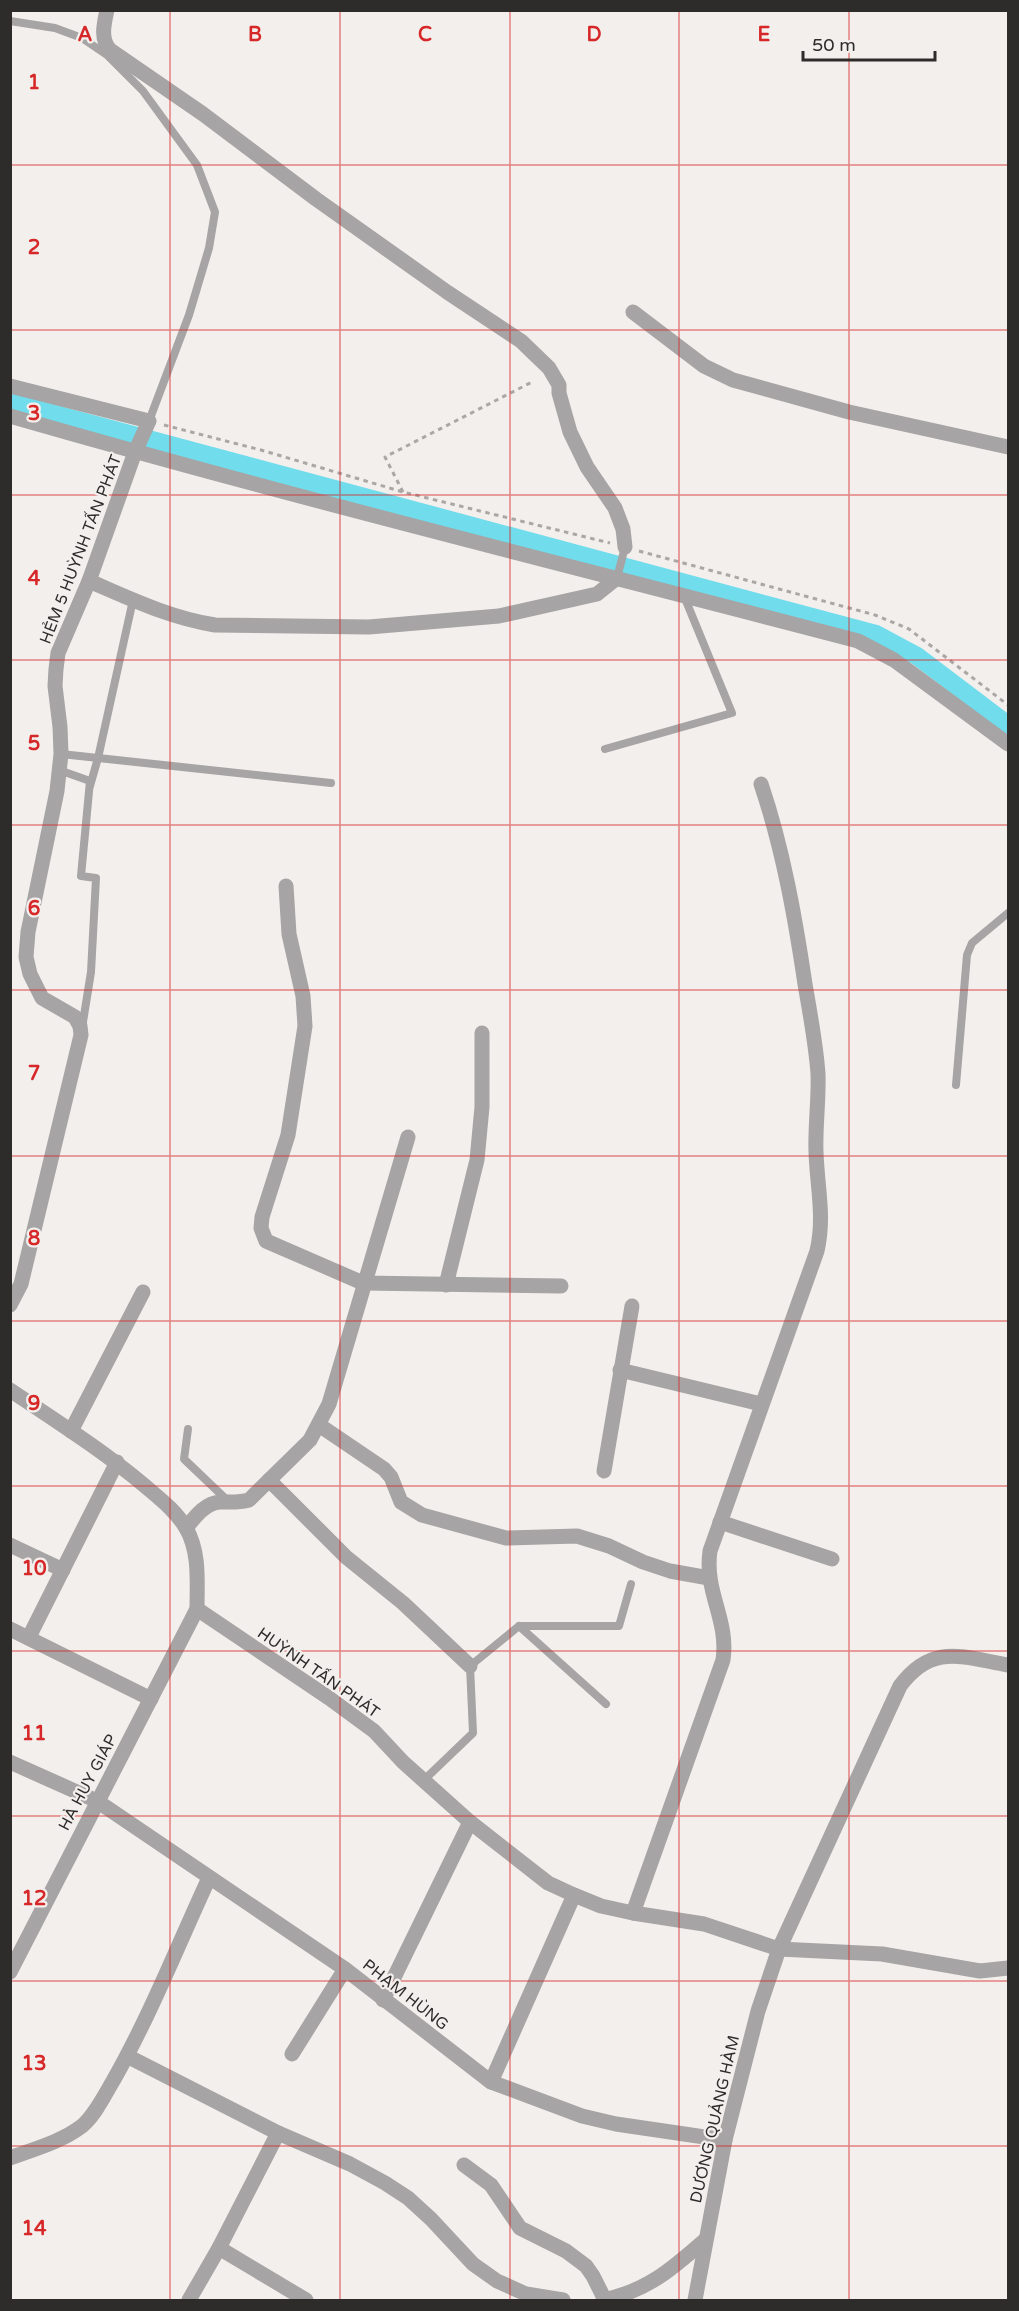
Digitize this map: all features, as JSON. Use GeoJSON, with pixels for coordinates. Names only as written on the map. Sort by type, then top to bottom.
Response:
{"type":"FeatureCollection","features":[{"type":"Feature","properties":{"kind":"street"},"geometry":{"type":"LineString","coordinates":[[107,10],[104,38],[108,53],[202,114],[316,199],[520,341],[549,368],[560,385],[570,432],[586,466],[615,508],[626,547]]}},
{"type":"Feature","properties":{"kind":"street"},"geometry":{"type":"LineString","coordinates":[[633,312],[704,366],[733,380],[849,412],[1008,447]]}},
{"type":"Feature","properties":{"kind":"street"},"geometry":{"type":"LineString","coordinates":[[10,386],[141,438],[617,578],[858,640],[894,660],[1008,744]]}},
{"type":"Feature","properties":{"kind":"street"},"geometry":{"type":"LineString","coordinates":[[10,416],[141,438]]}},
{"type":"Feature","properties":{"kind":"street","name":"HẺM 5 HUỲNH TẤN PHÁT"},"geometry":{"type":"LineString","coordinates":[[81,1035],[80,1026],[75,1017],[42,998],[30,974],[26,957],[28,932],[52,821],[61,754],[56,669],[58,652],[89,581],[141,438]]}},
{"type":"Feature","properties":{"kind":"street"},"geometry":{"type":"LineString","coordinates":[[89,581],[172,616],[215,625],[369,627],[499,616],[597,594],[617,578]]}},
{"type":"Feature","properties":{"kind":"street"},"geometry":{"type":"LineString","coordinates":[[633,1913],[723,1660],[726,1644],[709,1578],[710,1551],[817,1251],[821,1233],[822,1213],[816,1152],[818,1076],[812,1026],[798,936],[777,835],[761,784]]}},
{"type":"Feature","properties":{"kind":"street"},"geometry":{"type":"LineString","coordinates":[[286,886],[289,934],[303,996],[305,1026],[288,1135],[262,1217],[262,1236],[266,1241],[363,1284],[561,1286]]}},
{"type":"Feature","properties":{"kind":"street"},"geometry":{"type":"LineString","coordinates":[[446,1285],[477,1160],[482,1107],[482,1033]]}},
{"type":"Feature","properties":{"kind":"street"},"geometry":{"type":"LineString","coordinates":[[10,1305],[21,1284],[81,1035]]}},
{"type":"Feature","properties":{"kind":"street"},"geometry":{"type":"LineString","coordinates":[[186,1528],[207,1506],[218,1502],[249,1500],[310,1440],[319,1425],[336,1383],[363,1284],[408,1137]]}},
{"type":"Feature","properties":{"kind":"street"},"geometry":{"type":"LineString","coordinates":[[71,1431],[143,1292]]}},
{"type":"Feature","properties":{"kind":"street"},"geometry":{"type":"LineString","coordinates":[[604,1471],[632,1306]]}},
{"type":"Feature","properties":{"kind":"street"},"geometry":{"type":"LineString","coordinates":[[620,1370],[761,1404]]}},
{"type":"Feature","properties":{"kind":"street"},"geometry":{"type":"LineString","coordinates":[[10,1390],[117,1462],[165,1502],[186,1528],[196,1559],[196,1609]]}},
{"type":"Feature","properties":{"kind":"street"},"geometry":{"type":"LineString","coordinates":[[319,1425],[384,1469],[402,1502],[422,1515],[506,1538],[561,1536],[585,1538],[670,1571],[709,1578]]}},
{"type":"Feature","properties":{"kind":"street"},"geometry":{"type":"LineString","coordinates":[[29,1637],[117,1462]]}},
{"type":"Feature","properties":{"kind":"street"},"geometry":{"type":"LineString","coordinates":[[269,1480],[346,1557],[403,1603],[470,1666]]}},
{"type":"Feature","properties":{"kind":"street"},"geometry":{"type":"LineString","coordinates":[[720,1522],[832,1559]]}},
{"type":"Feature","properties":{"kind":"street"},"geometry":{"type":"LineString","coordinates":[[10,1545],[63,1570]]}},
{"type":"Feature","properties":{"kind":"street","name":"HÀ HUY GIÁP"},"geometry":{"type":"LineString","coordinates":[[10,1972],[196,1609]]}},
{"type":"Feature","properties":{"kind":"street","name":"HUỲNH TẤN PHÁT"},"geometry":{"type":"LineString","coordinates":[[196,1609],[374,1731],[423,1780],[470,1822],[548,1882],[574,1895],[601,1906],[704,1924],[779,1949],[882,1954],[980,1971],[1008,1968]]}},
{"type":"Feature","properties":{"kind":"street"},"geometry":{"type":"LineString","coordinates":[[10,1629],[151,1699]]}},
{"type":"Feature","properties":{"kind":"street","name":"DƯƠNG QUẢNG HÀM"},"geometry":{"type":"LineString","coordinates":[[695,2301],[725,2140],[758,2011],[779,1949],[900,1686],[911,1671],[924,1661],[940,1657],[964,1657],[1008,1665]]}},
{"type":"Feature","properties":{"kind":"street","name":"PHẠM HÙNG"},"geometry":{"type":"LineString","coordinates":[[10,1762],[97,1801],[345,1969],[491,2082],[582,2116],[616,2124],[725,2140]]}},
{"type":"Feature","properties":{"kind":"street"},"geometry":{"type":"LineString","coordinates":[[383,2000],[470,1822]]}},
{"type":"Feature","properties":{"kind":"street"},"geometry":{"type":"LineString","coordinates":[[10,2158],[50,2144],[83,2125],[98,2107],[127,2056],[209,1878]]}},
{"type":"Feature","properties":{"kind":"street"},"geometry":{"type":"LineString","coordinates":[[491,2082],[574,1895]]}},
{"type":"Feature","properties":{"kind":"street"},"geometry":{"type":"LineString","coordinates":[[292,2055],[345,1969]]}},
{"type":"Feature","properties":{"kind":"street"},"geometry":{"type":"LineString","coordinates":[[127,2056],[278,2133],[350,2164],[408,2198],[431,2218],[473,2264],[497,2281],[526,2294],[563,2301]]}},
{"type":"Feature","properties":{"kind":"street"},"geometry":{"type":"LineString","coordinates":[[189,2301],[278,2133]]}},
{"type":"Feature","properties":{"kind":"street"},"geometry":{"type":"LineString","coordinates":[[464,2165],[491,2185],[520,2228],[566,2251],[586,2266],[604,2300],[642,2289],[668,2273],[705,2240]]}},
{"type":"Feature","properties":{"kind":"street"},"geometry":{"type":"LineString","coordinates":[[219,2248],[306,2301]]}},
{"type":"Feature","properties":{"kind":"lane"},"geometry":{"type":"LineString","coordinates":[[10,21],[64,32],[82,38],[108,53],[143,91],[197,165],[215,212],[209,248],[189,315],[141,438]]}},
{"type":"Feature","properties":{"kind":"lane"},"geometry":{"type":"LineString","coordinates":[[617,578],[626,547]]}},
{"type":"Feature","properties":{"kind":"lane"},"geometry":{"type":"LineString","coordinates":[[605,749],[732,713],[683,595]]}},
{"type":"Feature","properties":{"kind":"lane"},"geometry":{"type":"LineString","coordinates":[[89,788],[98,758],[133,600]]}},
{"type":"Feature","properties":{"kind":"lane"},"geometry":{"type":"LineString","coordinates":[[61,754],[331,783]]}},
{"type":"Feature","properties":{"kind":"lane"},"geometry":{"type":"LineString","coordinates":[[59,770],[90,781],[81,876],[96,878],[91,972],[81,1035]]}},
{"type":"Feature","properties":{"kind":"lane"},"geometry":{"type":"LineString","coordinates":[[956,1085],[967,955],[972,943],[1008,913]]}},
{"type":"Feature","properties":{"kind":"lane"},"geometry":{"type":"LineString","coordinates":[[188,1429],[184,1459],[230,1502]]}},
{"type":"Feature","properties":{"kind":"lane"},"geometry":{"type":"LineString","coordinates":[[423,1780],[473,1733],[470,1666],[519,1626],[619,1626],[631,1584]]}},
{"type":"Feature","properties":{"kind":"lane"},"geometry":{"type":"LineString","coordinates":[[519,1626],[606,1704]]}},
{"type":"Feature","properties":{"kind":"path"},"geometry":{"type":"LineString","coordinates":[[403,492],[385,457],[534,381]]}},
{"type":"Feature","properties":{"kind":"path"},"geometry":{"type":"LineString","coordinates":[[141,438],[261,450],[403,492],[626,547],[875,615],[909,629],[1008,705]]}},
{"type":"Feature","properties":{"kind":"waterway"},"geometry":{"type":"LineString","coordinates":[[10,402],[876,634],[917,656],[1008,725]]}}]}
